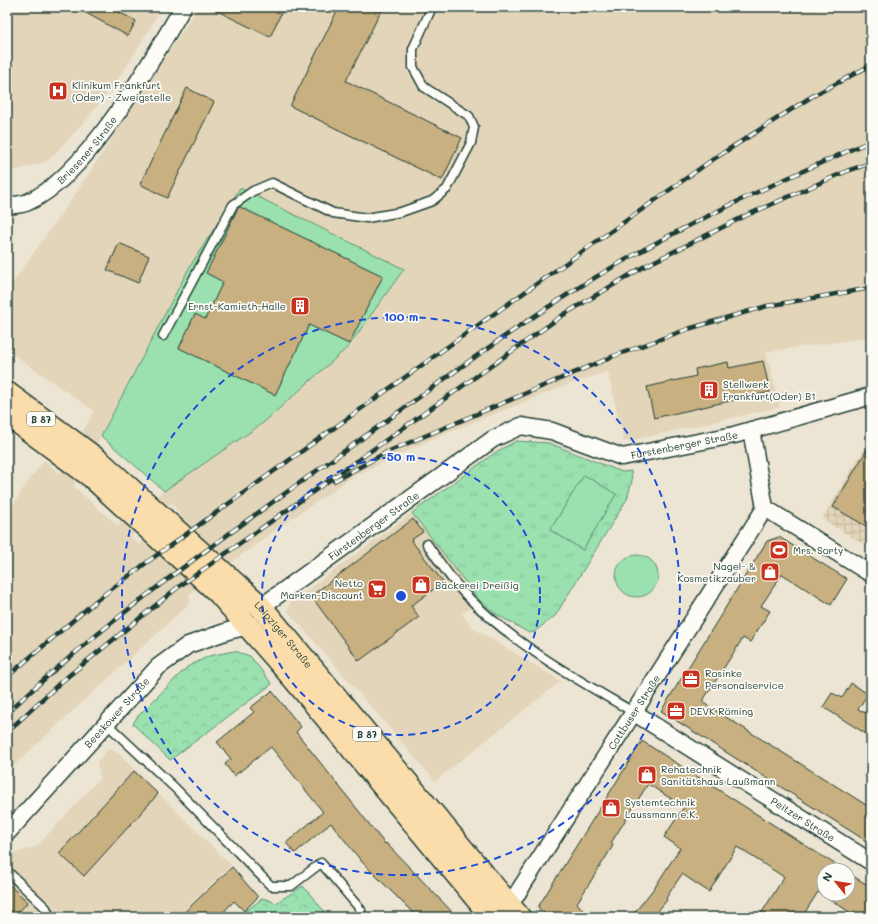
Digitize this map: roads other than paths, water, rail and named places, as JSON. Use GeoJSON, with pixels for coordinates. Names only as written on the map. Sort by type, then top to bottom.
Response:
{"type":"FeatureCollection","features":[{"type":"Feature","properties":{"kind":"main road","name":"Leipziger Straße"},"geometry":{"type":"LineString","coordinates":[[7,394],[99,462],[261,608],[477,864],[506,914]]}},
{"type":"Feature","properties":{"kind":"main road","name":"Leipziger Straße"},"geometry":{"type":"LineString","coordinates":[[7,414],[92,477],[219,594],[506,914]]}},
{"type":"Feature","properties":{"kind":"street","name":"Briesener Straße"},"geometry":{"type":"LineString","coordinates":[[7,206],[27,203],[58,183],[84,156],[140,78],[183,7]]}},
{"type":"Feature","properties":{"kind":"street"},"geometry":{"type":"LineString","coordinates":[[751,430],[871,396]]}},
{"type":"Feature","properties":{"kind":"street","name":"Fürstenberger Straße"},"geometry":{"type":"LineString","coordinates":[[261,608],[493,439],[521,426],[552,431],[622,457],[666,450],[751,430],[765,508]]}},
{"type":"Feature","properties":{"kind":"street"},"geometry":{"type":"LineString","coordinates":[[765,508],[871,574]]}},
{"type":"Feature","properties":{"kind":"street","name":"Cottbuser Straße"},"geometry":{"type":"LineString","coordinates":[[506,914],[633,712],[765,508]]}},
{"type":"Feature","properties":{"kind":"street","name":"Beeskower Straße"},"geometry":{"type":"LineString","coordinates":[[7,833],[158,666],[188,646],[228,630],[249,626]]}},
{"type":"Feature","properties":{"kind":"street","name":"Peitzer Straße"},"geometry":{"type":"LineString","coordinates":[[633,712],[871,862]]}},
{"type":"Feature","properties":{"kind":"lane"},"geometry":{"type":"LineString","coordinates":[[163,336],[233,205],[254,191],[272,183],[333,213],[367,218],[401,212],[432,201],[447,189],[471,142],[474,127],[469,116],[424,87],[413,67],[413,49],[432,7]]}},
{"type":"Feature","properties":{"kind":"lane"},"geometry":{"type":"LineString","coordinates":[[427,544],[465,594],[500,628],[544,658],[633,712]]}},
{"type":"Feature","properties":{"kind":"lane"},"geometry":{"type":"LineString","coordinates":[[107,724],[175,788],[271,886],[291,886],[321,863],[361,910]]}},
{"type":"Feature","properties":{"kind":"lane"},"geometry":{"type":"LineString","coordinates":[[7,872],[46,908],[50,917]]}},
{"type":"Feature","properties":{"kind":"railway"},"geometry":{"type":"LineString","coordinates":[[7,677],[97,600],[150,560],[450,345],[712,160],[811,97],[871,65]]}},
{"type":"Feature","properties":{"kind":"railway"},"geometry":{"type":"LineString","coordinates":[[7,713],[83,646],[204,552],[456,371],[553,304],[620,263],[690,225],[798,173],[871,141]]}},
{"type":"Feature","properties":{"kind":"railway"},"geometry":{"type":"LineString","coordinates":[[7,732],[61,682],[177,588],[563,315],[645,266],[745,216],[847,171],[871,163]]}},
{"type":"Feature","properties":{"kind":"railway"},"geometry":{"type":"LineString","coordinates":[[334,481],[387,452],[614,356],[688,329],[767,306],[871,288]]}},
{"type":"Feature","properties":{"kind":"place","name":"Klinikum Frankfurt (Oder) - Zweigstelle"},"geometry":{"type":"Point","coordinates":[58,91]}},
{"type":"Feature","properties":{"kind":"place","name":"Ernst-Kamieth-Halle"},"geometry":{"type":"Point","coordinates":[300,306]}},
{"type":"Feature","properties":{"kind":"place","name":"Stellwerk Frankfurt(Oder) B1"},"geometry":{"type":"Point","coordinates":[709,390]}},
{"type":"Feature","properties":{"kind":"place","name":"Mrs. Sorty"},"geometry":{"type":"Point","coordinates":[779,550]}},
{"type":"Feature","properties":{"kind":"place","name":"Nagel- & Kosmetikzauber"},"geometry":{"type":"Point","coordinates":[770,572]}},
{"type":"Feature","properties":{"kind":"place","name":"Bäckerei Dreißig"},"geometry":{"type":"Point","coordinates":[421,585]}},
{"type":"Feature","properties":{"kind":"place","name":"Netto Marken-Discount"},"geometry":{"type":"Point","coordinates":[377,589]}},
{"type":"Feature","properties":{"kind":"place","name":"Rosinke Personalservice"},"geometry":{"type":"Point","coordinates":[691,679]}},
{"type":"Feature","properties":{"kind":"place","name":"DEVK Röming"},"geometry":{"type":"Point","coordinates":[676,711]}},
{"type":"Feature","properties":{"kind":"place","name":"Rehatechnik Sanitätshaus Laußmann"},"geometry":{"type":"Point","coordinates":[647,775]}},
{"type":"Feature","properties":{"kind":"place","name":"Systemtechnik Laussmann e.K."},"geometry":{"type":"Point","coordinates":[611,808]}}]}
